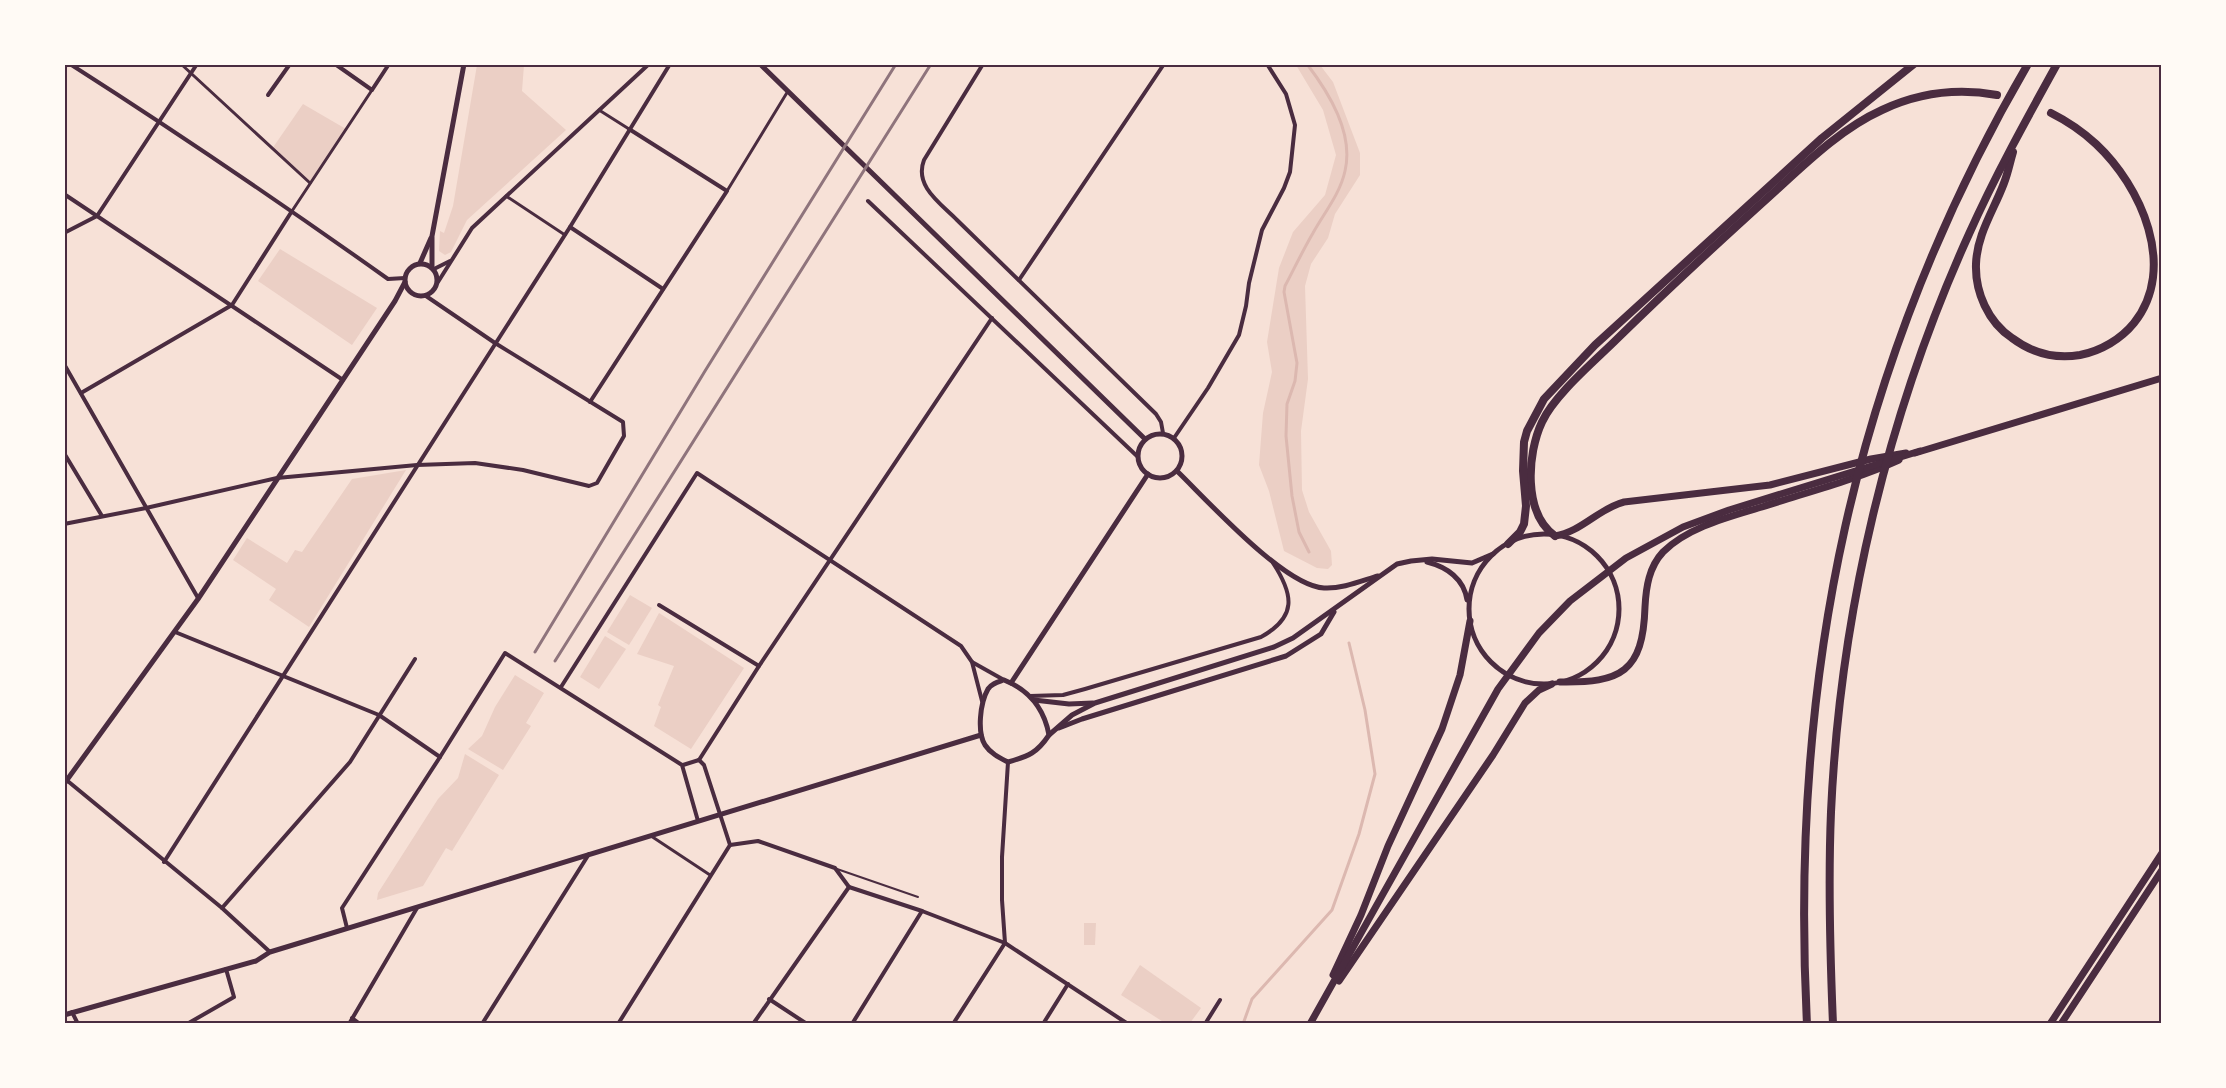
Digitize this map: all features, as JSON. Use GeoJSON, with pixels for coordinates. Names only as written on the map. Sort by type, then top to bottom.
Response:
{"type":"FeatureCollection","features":[{"type":"Feature","properties":{"kind":"highway"},"geometry":{"type":"LineString","coordinates":[[1508,544],[1520,532],[1524,524],[1526,506],[1523,471],[1524,442],[1527,431],[1544,399],[1595,345],[1821,138],[1914,64]]}},
{"type":"Feature","properties":{"kind":"highway"},"geometry":{"type":"LineString","coordinates":[[1807,1023],[1804,886],[1810,748],[1828,609],[1854,486],[1898,342],[1931,257],[1970,173],[2028,64]]}},
{"type":"Feature","properties":{"kind":"highway"},"geometry":{"type":"LineString","coordinates":[[1833,1023],[1830,857],[1831,811],[1838,731],[1858,584],[1882,478],[1922,352],[1951,276],[1988,193],[2057,64]]}},
{"type":"Feature","properties":{"kind":"highway"},"geometry":{"type":"LineString","coordinates":[[1556,536],[1542,524],[1536,508],[1532,480],[1534,451],[1542,422],[1552,405],[1590,365],[1684,273],[1805,165],[1848,131],[1880,111],[1924,96],[1968,92],[1997,95]]}},
{"type":"Feature","properties":{"kind":"highway"},"geometry":{"type":"LineString","coordinates":[[2019,133],[2004,182],[1979,242],[1976,277],[1982,300],[1998,326],[2019,344],[2032,350],[2060,356],[2092,352],[2120,337],[2146,305],[2152,285],[2152,249],[2141,210],[2121,174],[2096,144],[2051,112]]}},
{"type":"Feature","properties":{"kind":"main road"},"geometry":{"type":"LineString","coordinates":[[1311,1022],[1498,689],[1521,656],[1554,616],[1587,586],[1626,558],[1665,535],[1702,520],[2162,378]]}},
{"type":"Feature","properties":{"kind":"main road"},"geometry":{"type":"LineString","coordinates":[[1556,536],[1568,533],[1599,512],[1624,502],[1770,485],[1870,459],[1920,451]]}},
{"type":"Feature","properties":{"kind":"main road"},"geometry":{"type":"LineString","coordinates":[[1311,1022],[1493,755],[1525,703],[1539,690],[1556,683],[1606,680],[1621,672],[1633,661],[1642,640],[1651,569],[1665,550],[1680,539],[1720,520],[1870,473],[1920,451]]}},
{"type":"Feature","properties":{"kind":"main road"},"geometry":{"type":"LineString","coordinates":[[1311,1022],[1361,915],[1392,837],[1442,729],[1460,675],[1470,621]]}},
{"type":"Feature","properties":{"kind":"main road"},"geometry":{"type":"LineString","coordinates":[[2050,1023],[2162,853]]}},
{"type":"Feature","properties":{"kind":"main road"},"geometry":{"type":"LineString","coordinates":[[2061,1023],[2162,870]]}},
{"type":"Feature","properties":{"kind":"street"},"geometry":{"type":"LineString","coordinates":[[181,64],[310,183]]}},
{"type":"Feature","properties":{"kind":"street"},"geometry":{"type":"LineString","coordinates":[[64,233],[97,216],[161,122],[197,64]]}},
{"type":"Feature","properties":{"kind":"street"},"geometry":{"type":"LineString","coordinates":[[268,95],[290,64]]}},
{"type":"Feature","properties":{"kind":"street"},"geometry":{"type":"LineString","coordinates":[[335,64],[372,90]]}},
{"type":"Feature","properties":{"kind":"street"},"geometry":{"type":"LineString","coordinates":[[81,393],[232,305],[389,64]]}},
{"type":"Feature","properties":{"kind":"street"},"geometry":{"type":"LineString","coordinates":[[438,282],[433,268],[432,237],[464,64]]}},
{"type":"Feature","properties":{"kind":"street"},"geometry":{"type":"LineString","coordinates":[[405,280],[411,292],[420,296],[426,296],[432,292],[472,228],[649,64]]}},
{"type":"Feature","properties":{"kind":"street"},"geometry":{"type":"LineString","coordinates":[[164,862],[565,235],[670,64]]}},
{"type":"Feature","properties":{"kind":"street"},"geometry":{"type":"LineString","coordinates":[[760,64],[1145,439]]}},
{"type":"Feature","properties":{"kind":"street"},"geometry":{"type":"LineString","coordinates":[[983,64],[924,160],[920,169],[922,181],[937,201],[1156,414],[1161,422],[1163,434]]}},
{"type":"Feature","properties":{"kind":"street"},"geometry":{"type":"LineString","coordinates":[[1019,279],[1164,64]]}},
{"type":"Feature","properties":{"kind":"street"},"geometry":{"type":"LineString","coordinates":[[1174,438],[1208,388],[1239,335],[1246,306],[1248,283],[1262,230],[1290,172],[1295,125],[1286,94],[1267,64]]}},
{"type":"Feature","properties":{"kind":"street"},"geometry":{"type":"LineString","coordinates":[[67,66],[161,122],[388,279],[405,280]]}},
{"type":"Feature","properties":{"kind":"street"},"geometry":{"type":"LineString","coordinates":[[590,402],[727,191],[788,91]]}},
{"type":"Feature","properties":{"kind":"street"},"geometry":{"type":"LineString","coordinates":[[599,110],[727,191]]}},
{"type":"Feature","properties":{"kind":"street"},"geometry":{"type":"LineString","coordinates":[[64,194],[343,380]]}},
{"type":"Feature","properties":{"kind":"street"},"geometry":{"type":"LineString","coordinates":[[506,196],[565,235]]}},
{"type":"Feature","properties":{"kind":"street"},"geometry":{"type":"LineString","coordinates":[[868,201],[1138,457],[1148,474],[1160,478],[1177,471],[1183,454],[1174,438],[1163,434],[1145,439],[1141,444],[1138,457]]}},
{"type":"Feature","properties":{"kind":"street"},"geometry":{"type":"LineString","coordinates":[[570,227],[663,289]]}},
{"type":"Feature","properties":{"kind":"street"},"geometry":{"type":"LineString","coordinates":[[270,952],[222,908],[65,781],[198,599],[395,301],[410,268],[420,263],[432,237]]}},
{"type":"Feature","properties":{"kind":"street"},"geometry":{"type":"LineString","coordinates":[[420,263],[433,268],[451,261]]}},
{"type":"Feature","properties":{"kind":"street"},"geometry":{"type":"LineString","coordinates":[[395,301],[411,292]]}},
{"type":"Feature","properties":{"kind":"street"},"geometry":{"type":"LineString","coordinates":[[64,524],[277,478],[417,465],[475,463],[523,470],[590,486],[597,483],[624,436],[623,422],[495,343],[426,296]]}},
{"type":"Feature","properties":{"kind":"street"},"geometry":{"type":"LineString","coordinates":[[682,765],[699,760],[759,666],[992,318]]}},
{"type":"Feature","properties":{"kind":"street"},"geometry":{"type":"LineString","coordinates":[[64,364],[198,599]]}},
{"type":"Feature","properties":{"kind":"street"},"geometry":{"type":"LineString","coordinates":[[64,453],[102,516]]}},
{"type":"Feature","properties":{"kind":"street"},"geometry":{"type":"LineString","coordinates":[[1177,471],[1273,563],[1298,580],[1323,588],[1350,585],[1382,574]]}},
{"type":"Feature","properties":{"kind":"street"},"geometry":{"type":"LineString","coordinates":[[561,687],[698,473],[961,646],[972,662],[983,705]]}},
{"type":"Feature","properties":{"kind":"street"},"geometry":{"type":"LineString","coordinates":[[1008,681],[1148,474]]}},
{"type":"Feature","properties":{"kind":"street"},"geometry":{"type":"LineString","coordinates":[[1008,681],[996,682],[988,688],[983,705],[981,735],[991,752],[1008,762],[1029,756],[1072,715],[1095,703],[1274,647],[1293,638],[1397,564],[1419,560],[1432,559],[1472,563],[1493,554],[1508,544],[1533,536],[1556,536],[1579,544],[1593,552],[1604,564],[1617,592],[1619,608],[1615,631],[1605,653],[1582,674],[1556,683],[1531,683],[1517,679],[1494,665],[1477,643],[1470,621],[1466,594],[1460,581],[1447,570],[1419,560]]}},
{"type":"Feature","properties":{"kind":"street"},"geometry":{"type":"LineString","coordinates":[[1469,612],[1473,584],[1493,554]]}},
{"type":"Feature","properties":{"kind":"street"},"geometry":{"type":"LineString","coordinates":[[1032,698],[1085,689],[1267,634],[1283,622],[1289,598],[1285,583],[1273,563]]}},
{"type":"Feature","properties":{"kind":"street"},"geometry":{"type":"LineString","coordinates":[[659,605],[759,666]]}},
{"type":"Feature","properties":{"kind":"street"},"geometry":{"type":"LineString","coordinates":[[1051,733],[1082,719],[1286,656],[1321,634],[1335,610]]}},
{"type":"Feature","properties":{"kind":"street"},"geometry":{"type":"LineString","coordinates":[[175,632],[379,715],[440,757]]}},
{"type":"Feature","properties":{"kind":"street"},"geometry":{"type":"LineString","coordinates":[[347,928],[342,908],[505,653],[682,765],[698,821]]}},
{"type":"Feature","properties":{"kind":"street"},"geometry":{"type":"LineString","coordinates":[[222,908],[350,762],[415,658]]}},
{"type":"Feature","properties":{"kind":"street"},"geometry":{"type":"LineString","coordinates":[[972,662],[1008,681],[1032,698],[1046,719],[1051,733]]}},
{"type":"Feature","properties":{"kind":"street"},"geometry":{"type":"LineString","coordinates":[[1032,698],[1069,704],[1095,703]]}},
{"type":"Feature","properties":{"kind":"street"},"geometry":{"type":"LineString","coordinates":[[64,1015],[256,961],[270,952],[981,735]]}},
{"type":"Feature","properties":{"kind":"street"},"geometry":{"type":"LineString","coordinates":[[618,1023],[730,845],[704,765],[699,760]]}},
{"type":"Feature","properties":{"kind":"street"},"geometry":{"type":"LineString","coordinates":[[953,1023],[1005,943],[1002,857],[1008,762]]}},
{"type":"Feature","properties":{"kind":"street"},"geometry":{"type":"LineString","coordinates":[[649,835],[711,876]]}},
{"type":"Feature","properties":{"kind":"street"},"geometry":{"type":"LineString","coordinates":[[730,845],[758,841],[835,868],[849,887],[922,911],[1005,943],[1127,1023]]}},
{"type":"Feature","properties":{"kind":"street"},"geometry":{"type":"LineString","coordinates":[[482,1023],[589,853]]}},
{"type":"Feature","properties":{"kind":"street"},"geometry":{"type":"LineString","coordinates":[[753,1023],[849,887]]}},
{"type":"Feature","properties":{"kind":"street"},"geometry":{"type":"LineString","coordinates":[[349,1023],[418,906]]}},
{"type":"Feature","properties":{"kind":"street"},"geometry":{"type":"LineString","coordinates":[[852,1023],[922,911]]}},
{"type":"Feature","properties":{"kind":"street"},"geometry":{"type":"LineString","coordinates":[[187,1023],[234,998],[226,969]]}},
{"type":"Feature","properties":{"kind":"street"},"geometry":{"type":"LineString","coordinates":[[1043,1023],[1068,984]]}},
{"type":"Feature","properties":{"kind":"street"},"geometry":{"type":"LineString","coordinates":[[769,999],[807,1023]]}},
{"type":"Feature","properties":{"kind":"street"},"geometry":{"type":"LineString","coordinates":[[1205,1023],[1221,1000]]}},
{"type":"Feature","properties":{"kind":"street"},"geometry":{"type":"LineString","coordinates":[[72,1012],[78,1023]]}},
{"type":"Feature","properties":{"kind":"street"},"geometry":{"type":"LineString","coordinates":[[352,1018],[360,1023]]}},
{"type":"Feature","properties":{"kind":"lane"},"geometry":{"type":"LineString","coordinates":[[835,868],[918,897]]}},
{"type":"Feature","properties":{"kind":"shaded area"},"geometry":{"type":"Polygon","coordinates":[[[477,65],[524,65],[522,91],[566,130],[467,220],[451,252],[445,255],[439,251],[440,231],[444,233],[453,206],[477,65]]]}},
{"type":"Feature","properties":{"kind":"shaded area"},"geometry":{"type":"Polygon","coordinates":[[[1296,65],[1320,65],[1333,82],[1360,153],[1360,175],[1335,214],[1328,238],[1311,264],[1305,286],[1308,379],[1301,431],[1302,490],[1309,512],[1331,551],[1332,565],[1328,569],[1317,568],[1284,551],[1269,491],[1259,465],[1263,413],[1272,372],[1267,342],[1279,268],[1293,232],[1325,195],[1336,155],[1323,110],[1296,65]]]}},
{"type":"Feature","properties":{"kind":"shaded area"},"geometry":{"type":"Polygon","coordinates":[[[303,104],[346,129],[310,183],[272,149],[303,104]]]}},
{"type":"Feature","properties":{"kind":"shaded area"},"geometry":{"type":"Polygon","coordinates":[[[280,249],[377,308],[352,345],[258,281],[280,249]]]}},
{"type":"Feature","properties":{"kind":"shaded area"},"geometry":{"type":"Polygon","coordinates":[[[406,470],[309,627],[269,600],[276,589],[233,560],[247,538],[287,563],[295,550],[302,552],[352,479],[406,470]]]}},
{"type":"Feature","properties":{"kind":"shaded area"},"geometry":{"type":"Polygon","coordinates":[[[630,595],[652,608],[629,645],[607,632],[630,595]]]}},
{"type":"Feature","properties":{"kind":"shaded area"},"geometry":{"type":"Polygon","coordinates":[[[659,613],[744,668],[691,749],[654,726],[661,707],[658,705],[674,666],[637,654],[659,613]]]}},
{"type":"Feature","properties":{"kind":"shaded area"},"geometry":{"type":"Polygon","coordinates":[[[605,636],[626,649],[599,689],[580,677],[605,636]]]}},
{"type":"Feature","properties":{"kind":"shaded area"},"geometry":{"type":"Polygon","coordinates":[[[515,675],[544,693],[526,723],[531,726],[503,770],[468,749],[482,736],[495,707],[515,675]]]}},
{"type":"Feature","properties":{"kind":"shaded area"},"geometry":{"type":"Polygon","coordinates":[[[465,754],[499,775],[452,851],[446,848],[423,886],[377,900],[378,893],[438,799],[458,778],[465,754]]]}},
{"type":"Feature","properties":{"kind":"shaded area"},"geometry":{"type":"Polygon","coordinates":[[[1084,923],[1096,923],[1095,945],[1084,945],[1084,923]]]}},
{"type":"Feature","properties":{"kind":"shaded area"},"geometry":{"type":"Polygon","coordinates":[[[1140,965],[1201,1008],[1190,1023],[1165,1023],[1121,995],[1140,965]]]}},
{"type":"Feature","properties":{"kind":"waterway"},"geometry":{"type":"LineString","coordinates":[[1307,64],[1338,114],[1346,142],[1347,157],[1339,188],[1306,246],[1284,292],[1297,363],[1295,381],[1287,404],[1286,436],[1292,496],[1299,532],[1309,552]]}},
{"type":"Feature","properties":{"kind":"waterway"},"geometry":{"type":"LineString","coordinates":[[1243,1024],[1252,999],[1332,910],[1359,834],[1375,774],[1365,710],[1349,643]]}},
{"type":"Feature","properties":{"kind":"railway"},"geometry":{"type":"LineString","coordinates":[[535,652],[705,371],[896,64]]}},
{"type":"Feature","properties":{"kind":"railway"},"geometry":{"type":"LineString","coordinates":[[555,661],[931,64]]}}]}
